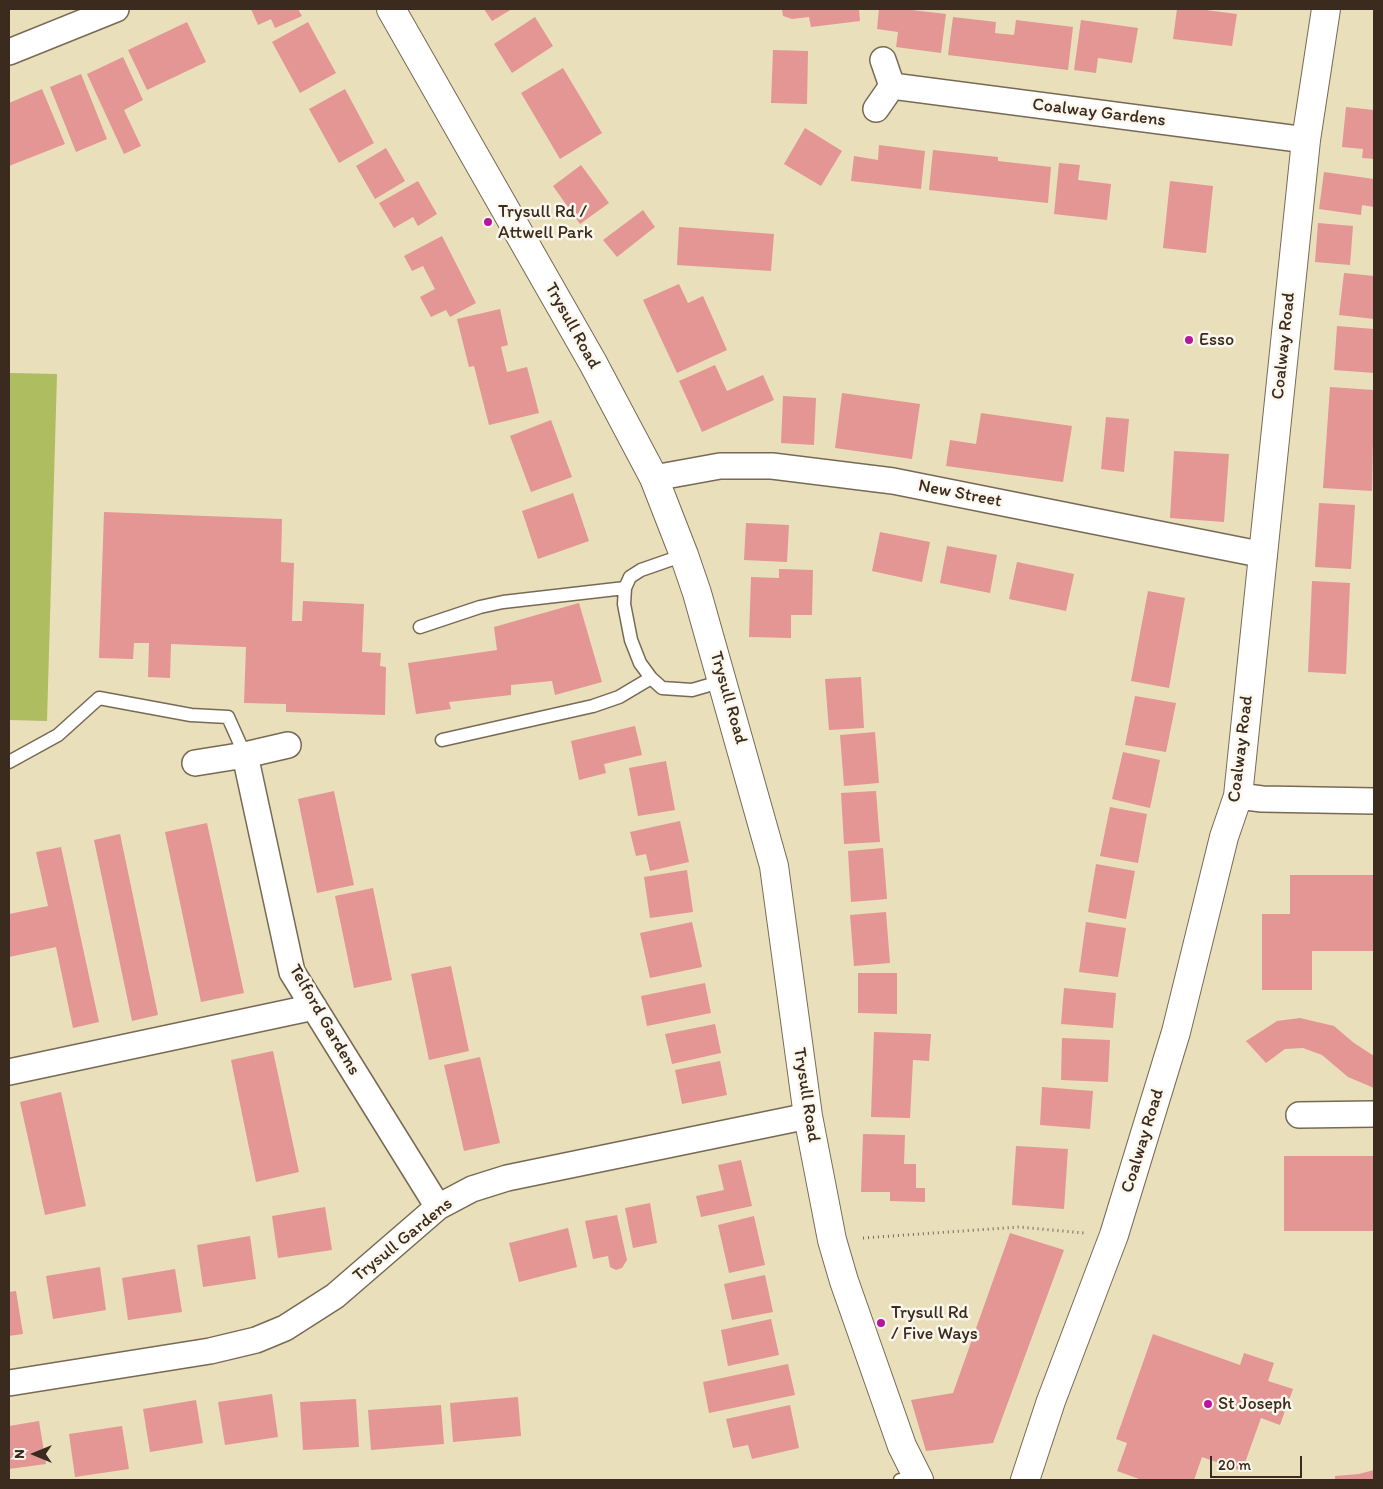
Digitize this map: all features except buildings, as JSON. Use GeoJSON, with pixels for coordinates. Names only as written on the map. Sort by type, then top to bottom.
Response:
{"type":"FeatureCollection","features":[{"type":"Feature","properties":{"kind":"street"},"geometry":{"type":"LineString","coordinates":[[9,52],[116,9]]}},
{"type":"Feature","properties":{"kind":"street","name":"Trysull Road"},"geometry":{"type":"LineString","coordinates":[[391,9],[593,363],[654,478],[684,555],[723,681],[774,866],[808,1116],[832,1240],[844,1282],[902,1446],[919,1480]]}},
{"type":"Feature","properties":{"kind":"street","name":"Coalway Road"},"geometry":{"type":"LineString","coordinates":[[1025,1474],[1114,1235],[1176,1032],[1224,838],[1238,796],[1242,741],[1264,555],[1306,140],[1326,9]]}},
{"type":"Feature","properties":{"kind":"street"},"geometry":{"type":"LineString","coordinates":[[876,109],[892,86],[883,60]]}},
{"type":"Feature","properties":{"kind":"street","name":"Coalway Gardens"},"geometry":{"type":"LineString","coordinates":[[892,86],[1306,140]]}},
{"type":"Feature","properties":{"kind":"street","name":"New Street"},"geometry":{"type":"LineString","coordinates":[[654,478],[720,466],[772,466],[893,481],[1264,555]]}},
{"type":"Feature","properties":{"kind":"street"},"geometry":{"type":"LineString","coordinates":[[195,763],[245,756],[288,746]]}},
{"type":"Feature","properties":{"kind":"street","name":"Telford Gardens"},"geometry":{"type":"LineString","coordinates":[[245,756],[292,972],[438,1207]]}},
{"type":"Feature","properties":{"kind":"street"},"geometry":{"type":"LineString","coordinates":[[1238,796],[1374,801]]}},
{"type":"Feature","properties":{"kind":"street"},"geometry":{"type":"LineString","coordinates":[[9,1072],[314,1007]]}},
{"type":"Feature","properties":{"kind":"street"},"geometry":{"type":"LineString","coordinates":[[1299,1115],[1374,1114]]}},
{"type":"Feature","properties":{"kind":"street","name":"Trysull Gardens"},"geometry":{"type":"LineString","coordinates":[[9,1383],[210,1351],[256,1340],[285,1328],[335,1296],[438,1207],[472,1189],[507,1178],[808,1116]]}},
{"type":"Feature","properties":{"kind":"street","name":"Trysull Road"},"geometry":{"type":"LineString","coordinates":[[902,1446],[906,1480]]}},
{"type":"Feature","properties":{"kind":"lane"},"geometry":{"type":"LineString","coordinates":[[684,555],[641,570],[630,577],[625,588],[624,604],[631,640],[640,663],[650,678],[662,688],[692,690],[723,681]]}},
{"type":"Feature","properties":{"kind":"lane"},"geometry":{"type":"LineString","coordinates":[[420,627],[480,607],[503,602],[625,588]]}},
{"type":"Feature","properties":{"kind":"lane"},"geometry":{"type":"LineString","coordinates":[[442,740],[593,706],[619,697],[650,678]]}},
{"type":"Feature","properties":{"kind":"lane"},"geometry":{"type":"LineString","coordinates":[[9,762],[58,735],[99,698],[191,715],[228,717],[245,756]]}},
{"type":"Feature","properties":{"kind":"lane"},"geometry":{"type":"LineString","coordinates":[[900,1480],[906,1480]]}},
{"type":"Feature","properties":{"kind":"path"},"geometry":{"type":"LineString","coordinates":[[832,1240],[1019,1227],[1114,1235]]}},
{"type":"Feature","properties":{"kind":"green space"},"geometry":{"type":"Polygon","coordinates":[[[9,373],[57,374],[47,721],[9,720],[9,373]]]}},
{"type":"Feature","properties":{"kind":"place","name":"Trysull Rd / Attwell Park"},"geometry":{"type":"Point","coordinates":[488,222]}},
{"type":"Feature","properties":{"kind":"place","name":"Esso"},"geometry":{"type":"Point","coordinates":[1189,340]}},
{"type":"Feature","properties":{"kind":"place","name":"Trysull Rd / Five Ways"},"geometry":{"type":"Point","coordinates":[881,1323]}},
{"type":"Feature","properties":{"kind":"place","name":"St Joseph"},"geometry":{"type":"Point","coordinates":[1208,1404]}}]}
